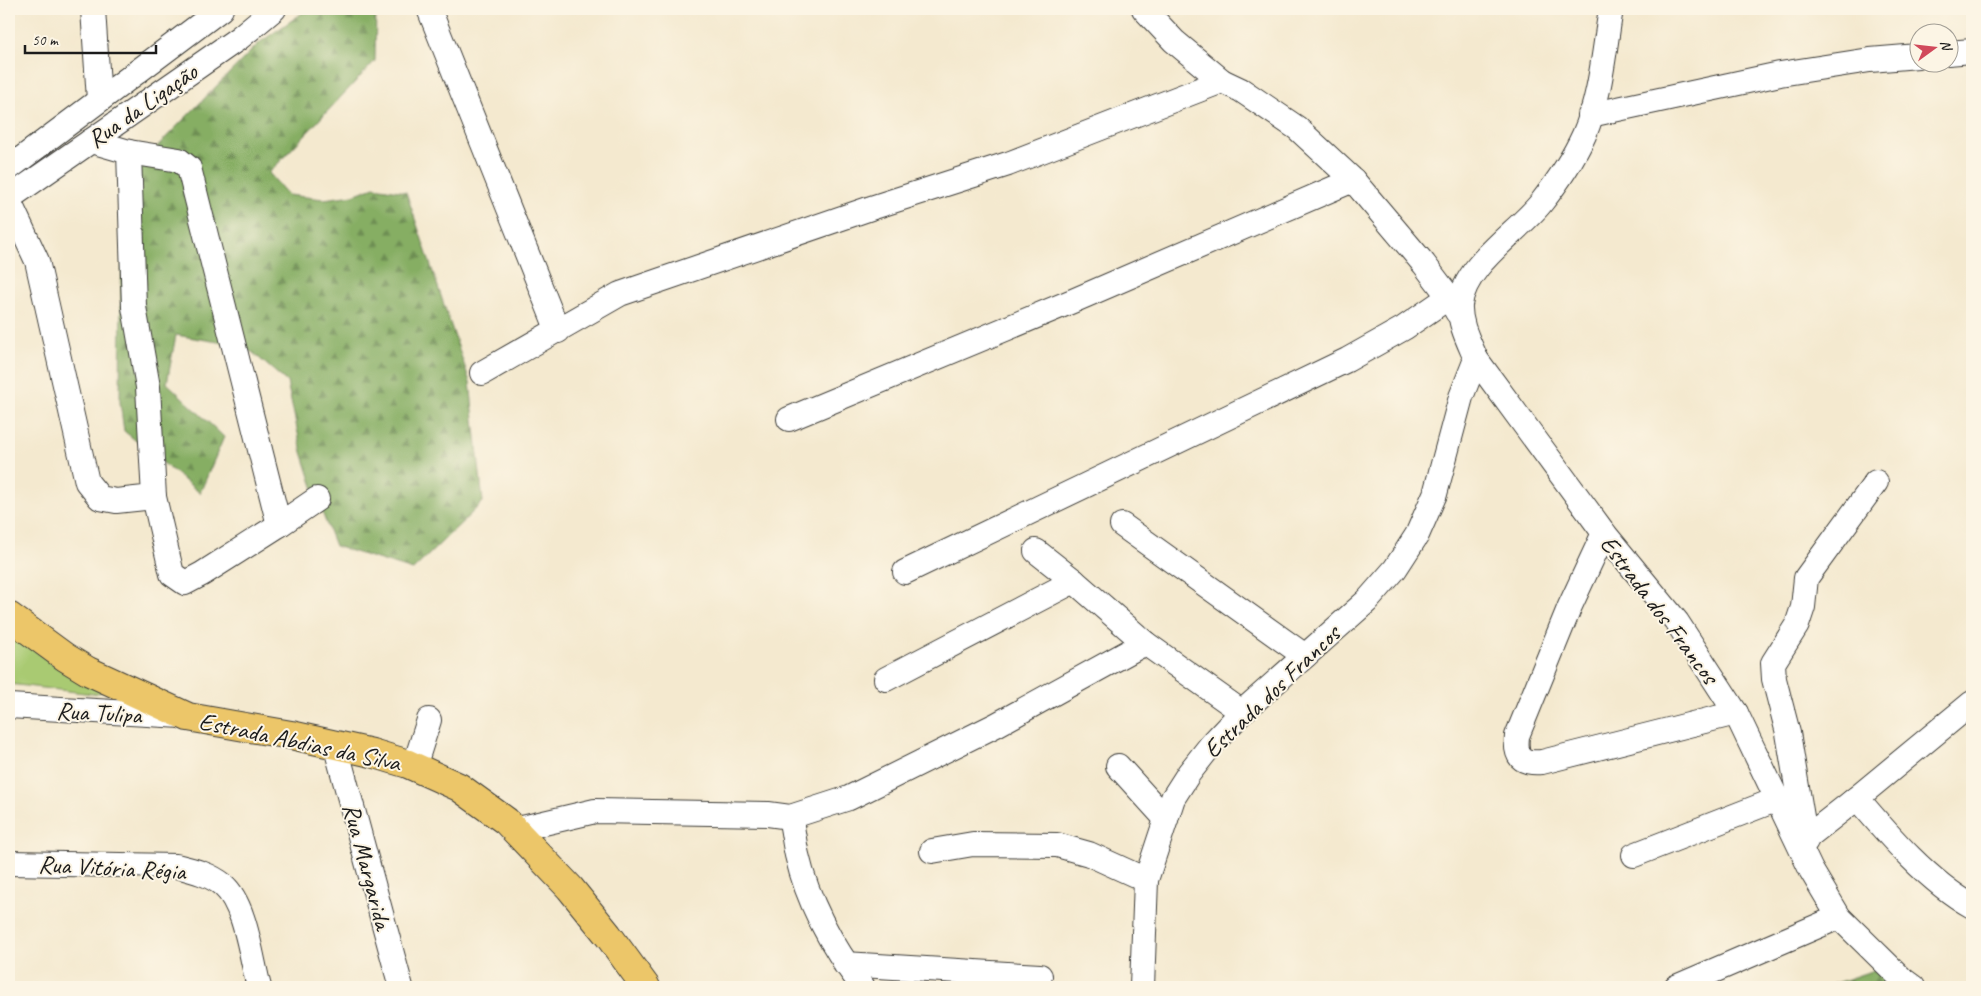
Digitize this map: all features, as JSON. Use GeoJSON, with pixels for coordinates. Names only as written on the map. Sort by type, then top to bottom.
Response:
{"type":"FeatureCollection","features":[{"type":"Feature","properties":{"kind":"main road","name":"Estrada Abdias da Silva"},"geometry":{"type":"LineString","coordinates":[[9,616],[65,657],[88,671],[188,717],[335,744],[372,753],[414,767],[459,787],[490,808],[570,888],[608,935],[646,987]]}},
{"type":"Feature","properties":{"kind":"street"},"geometry":{"type":"LineString","coordinates":[[93,9],[99,100]]}},
{"type":"Feature","properties":{"kind":"street","name":"Rua da Ligação"},"geometry":{"type":"LineString","coordinates":[[9,168],[99,100],[194,20],[222,9]]}},
{"type":"Feature","properties":{"kind":"street","name":"Rua da Ligação"},"geometry":{"type":"LineString","coordinates":[[9,200],[238,38],[274,9]]}},
{"type":"Feature","properties":{"kind":"street"},"geometry":{"type":"LineString","coordinates":[[429,9],[558,331]]}},
{"type":"Feature","properties":{"kind":"street"},"geometry":{"type":"LineString","coordinates":[[1144,9],[1174,40],[1222,81],[1241,90],[1297,128],[1352,180],[1424,264],[1449,297],[1461,320]]}},
{"type":"Feature","properties":{"kind":"street","name":"Estrada dos Francos"},"geometry":{"type":"LineString","coordinates":[[1611,9],[1598,92],[1584,135],[1541,203],[1475,269],[1464,287],[1460,306],[1461,320],[1476,359],[1604,533],[1677,622],[1736,713],[1811,870],[1839,917],[1896,973],[1913,987]]}},
{"type":"Feature","properties":{"kind":"street"},"geometry":{"type":"LineString","coordinates":[[1958,52],[1972,51]]}},
{"type":"Feature","properties":{"kind":"street"},"geometry":{"type":"LineString","coordinates":[[1590,115],[1780,74],[1870,60],[1908,57]]}},
{"type":"Feature","properties":{"kind":"street"},"geometry":{"type":"LineString","coordinates":[[482,372],[558,331],[620,294],[678,276],[871,208],[1008,164],[1222,81]]}},
{"type":"Feature","properties":{"kind":"street"},"geometry":{"type":"LineString","coordinates":[[91,141],[130,152],[179,160],[189,168],[279,525]]}},
{"type":"Feature","properties":{"kind":"street"},"geometry":{"type":"LineString","coordinates":[[130,152],[134,307],[148,387],[154,497],[172,574],[185,582],[202,574],[317,499]]}},
{"type":"Feature","properties":{"kind":"street"},"geometry":{"type":"LineString","coordinates":[[789,419],[1075,300],[1352,180]]}},
{"type":"Feature","properties":{"kind":"street"},"geometry":{"type":"LineString","coordinates":[[9,200],[37,261],[86,482],[100,498],[116,501],[154,497]]}},
{"type":"Feature","properties":{"kind":"street"},"geometry":{"type":"LineString","coordinates":[[906,572],[1347,360],[1404,328],[1449,297]]}},
{"type":"Feature","properties":{"kind":"street","name":"Estrada dos Francos"},"geometry":{"type":"LineString","coordinates":[[1142,987],[1146,880],[1173,798],[1189,773],[1211,745],[1242,712],[1367,601],[1395,569],[1417,535],[1435,494],[1461,397],[1476,359]]}},
{"type":"Feature","properties":{"kind":"street"},"geometry":{"type":"LineString","coordinates":[[1811,870],[1788,733],[1774,679],[1773,663],[1797,625],[1803,607],[1806,578],[1876,482]]}},
{"type":"Feature","properties":{"kind":"street"},"geometry":{"type":"LineString","coordinates":[[1122,525],[1305,656]]}},
{"type":"Feature","properties":{"kind":"street"},"geometry":{"type":"LineString","coordinates":[[1604,533],[1570,606],[1517,736],[1516,748],[1520,757],[1530,763],[1542,762],[1736,713]]}},
{"type":"Feature","properties":{"kind":"street"},"geometry":{"type":"LineString","coordinates":[[1036,551],[1074,581],[1145,644],[1242,712]]}},
{"type":"Feature","properties":{"kind":"street"},"geometry":{"type":"LineString","coordinates":[[886,679],[1074,581]]}},
{"type":"Feature","properties":{"kind":"street"},"geometry":{"type":"LineString","coordinates":[[514,830],[595,811],[768,814],[790,817],[848,798],[921,764],[1145,644]]}},
{"type":"Feature","properties":{"kind":"street"},"geometry":{"type":"LineString","coordinates":[[1852,802],[1972,703]]}},
{"type":"Feature","properties":{"kind":"street","name":"Rua Tulipa"},"geometry":{"type":"LineString","coordinates":[[9,706],[188,717]]}},
{"type":"Feature","properties":{"kind":"street"},"geometry":{"type":"LineString","coordinates":[[414,767],[429,720]]}},
{"type":"Feature","properties":{"kind":"street","name":"Rua Margarida"},"geometry":{"type":"LineString","coordinates":[[335,744],[401,987]]}},
{"type":"Feature","properties":{"kind":"street"},"geometry":{"type":"LineString","coordinates":[[1118,766],[1166,819]]}},
{"type":"Feature","properties":{"kind":"street"},"geometry":{"type":"LineString","coordinates":[[1806,838],[1857,798],[1898,846],[1957,898],[1972,906]]}},
{"type":"Feature","properties":{"kind":"street"},"geometry":{"type":"LineString","coordinates":[[1634,855],[1778,799]]}},
{"type":"Feature","properties":{"kind":"street"},"geometry":{"type":"LineString","coordinates":[[790,817],[797,855],[805,882],[824,927],[845,964],[863,987]]}},
{"type":"Feature","properties":{"kind":"street"},"geometry":{"type":"LineString","coordinates":[[932,852],[973,844],[1057,845],[1089,854],[1146,880]]}},
{"type":"Feature","properties":{"kind":"street","name":"Rua Vitória Régia"},"geometry":{"type":"LineString","coordinates":[[9,863],[176,866],[202,873],[223,885],[238,905],[259,987]]}},
{"type":"Feature","properties":{"kind":"street"},"geometry":{"type":"LineString","coordinates":[[1676,987],[1839,917]]}},
{"type":"Feature","properties":{"kind":"street"},"geometry":{"type":"LineString","coordinates":[[845,964],[1040,976]]}},
{"type":"Feature","properties":{"kind":"green space"},"geometry":{"type":"Polygon","coordinates":[[[308,9],[376,9],[375,61],[269,173],[288,195],[324,199],[353,195],[374,187],[406,192],[470,382],[483,502],[413,570],[335,546],[302,452],[287,382],[252,352],[218,342],[176,335],[167,383],[224,437],[200,493],[124,431],[120,402],[121,284],[128,176],[259,43],[308,9]]]}},
{"type":"Feature","properties":{"kind":"green space"},"geometry":{"type":"Polygon","coordinates":[[[9,628],[51,663],[73,676],[100,686],[101,692],[93,694],[9,684],[9,628]]]}},
{"type":"Feature","properties":{"kind":"green space"},"geometry":{"type":"Polygon","coordinates":[[[1877,969],[1893,987],[1824,987],[1877,969]]]}}]}
